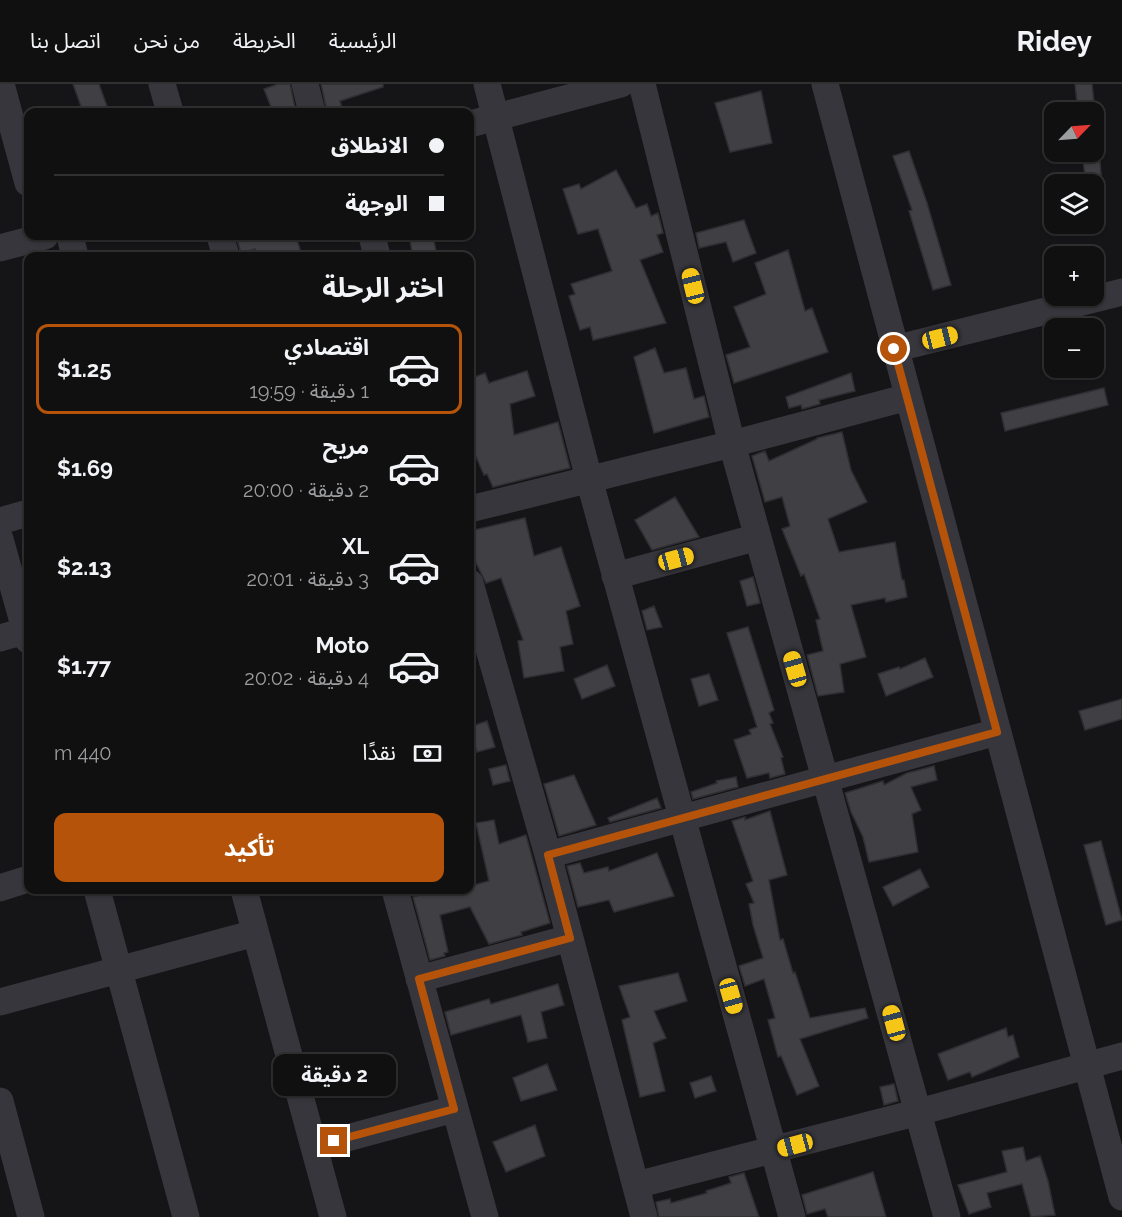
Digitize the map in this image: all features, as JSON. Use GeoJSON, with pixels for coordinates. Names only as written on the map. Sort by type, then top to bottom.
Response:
{"type":"FeatureCollection","features":[{"type":"Feature","properties":{"kind":"street"},"geometry":{"type":"LineString","coordinates":[[1,84],[24,168]]}},
{"type":"Feature","properties":{"kind":"street"},"geometry":{"type":"LineString","coordinates":[[162,84],[169,108]]}},
{"type":"Feature","properties":{"kind":"street"},"geometry":{"type":"LineString","coordinates":[[305,84],[311,108]]}},
{"type":"Feature","properties":{"kind":"street"},"geometry":{"type":"LineString","coordinates":[[487,84],[615,576],[792,1217]]}},
{"type":"Feature","properties":{"kind":"street"},"geometry":{"type":"LineString","coordinates":[[474,123],[621,84]]}},
{"type":"Feature","properties":{"kind":"street"},"geometry":{"type":"LineString","coordinates":[[642,84],[732,444],[947,1217]]}},
{"type":"Feature","properties":{"kind":"street"},"geometry":{"type":"LineString","coordinates":[[825,84],[1122,1197]]}},
{"type":"Feature","properties":{"kind":"street"},"geometry":{"type":"LineString","coordinates":[[0,248],[29,240]]}},
{"type":"Feature","properties":{"kind":"street"},"geometry":{"type":"LineString","coordinates":[[894,349],[1122,292]]}},
{"type":"Feature","properties":{"kind":"street"},"geometry":{"type":"LineString","coordinates":[[474,508],[732,444],[908,397]]}},
{"type":"Feature","properties":{"kind":"street"},"geometry":{"type":"LineString","coordinates":[[0,521],[24,514]]}},
{"type":"Feature","properties":{"kind":"street"},"geometry":{"type":"LineString","coordinates":[[615,576],[758,537]]}},
{"type":"Feature","properties":{"kind":"street"},"geometry":{"type":"LineString","coordinates":[[0,538],[24,620]]}},
{"type":"Feature","properties":{"kind":"street"},"geometry":{"type":"LineString","coordinates":[[474,597],[548,855],[644,1217]]}},
{"type":"Feature","properties":{"kind":"street"},"geometry":{"type":"LineString","coordinates":[[0,638],[24,635]]}},
{"type":"Feature","properties":{"kind":"street"},"geometry":{"type":"LineString","coordinates":[[548,855],[997,732]]}},
{"type":"Feature","properties":{"kind":"street"},"geometry":{"type":"LineString","coordinates":[[0,888],[24,880]]}},
{"type":"Feature","properties":{"kind":"street"},"geometry":{"type":"LineString","coordinates":[[98,894],[186,1217]]}},
{"type":"Feature","properties":{"kind":"street"},"geometry":{"type":"LineString","coordinates":[[245,894],[333,1217]]}},
{"type":"Feature","properties":{"kind":"street"},"geometry":{"type":"LineString","coordinates":[[396,894],[482,1216]]}},
{"type":"Feature","properties":{"kind":"street"},"geometry":{"type":"LineString","coordinates":[[0,1002],[255,933]]}},
{"type":"Feature","properties":{"kind":"street"},"geometry":{"type":"LineString","coordinates":[[419,979],[570,938]]}},
{"type":"Feature","properties":{"kind":"street"},"geometry":{"type":"LineString","coordinates":[[636,1185],[919,1112],[1122,1056]]}},
{"type":"Feature","properties":{"kind":"street"},"geometry":{"type":"LineString","coordinates":[[0,1101],[31,1217]]}},
{"type":"Feature","properties":{"kind":"street"},"geometry":{"type":"LineString","coordinates":[[314,1147],[454,1109]]}},
{"type":"Feature","properties":{"kind":"building"},"geometry":{"type":"Polygon","coordinates":[[[73,84],[99,84],[108,108],[82,108],[73,84]]]}},
{"type":"Feature","properties":{"kind":"building"},"geometry":{"type":"Polygon","coordinates":[[[278,84],[290,84],[295,108],[271,108],[264,89],[278,84]]]}},
{"type":"Feature","properties":{"kind":"building"},"geometry":{"type":"Polygon","coordinates":[[[321,84],[383,84],[383,87],[340,101],[342,108],[326,108],[321,84]]]}},
{"type":"Feature","properties":{"kind":"building"},"geometry":{"type":"Polygon","coordinates":[[[1075,84],[1092,84],[1094,102],[1077,102],[1075,84]]]}},
{"type":"Feature","properties":{"kind":"building"},"geometry":{"type":"Polygon","coordinates":[[[761,91],[772,143],[730,152],[715,103],[761,91]]]}},
{"type":"Feature","properties":{"kind":"building"},"geometry":{"type":"Polygon","coordinates":[[[909,151],[951,285],[933,290],[909,211],[912,210],[893,156],[909,151]]]}},
{"type":"Feature","properties":{"kind":"building"},"geometry":{"type":"Polygon","coordinates":[[[1083,162],[1100,162],[1101,174],[1085,174],[1083,162]]]}},
{"type":"Feature","properties":{"kind":"building"},"geometry":{"type":"Polygon","coordinates":[[[616,170],[636,208],[647,204],[651,216],[658,213],[663,233],[657,235],[663,252],[640,260],[666,323],[593,340],[590,327],[580,330],[569,296],[575,294],[571,284],[612,271],[598,229],[578,234],[563,189],[579,184],[581,189],[616,170]]]}},
{"type":"Feature","properties":{"kind":"building"},"geometry":{"type":"Polygon","coordinates":[[[744,220],[756,253],[733,262],[726,242],[699,248],[696,233],[744,220]]]}},
{"type":"Feature","properties":{"kind":"building"},"geometry":{"type":"Polygon","coordinates":[[[237,240],[297,240],[301,252],[256,252],[255,249],[241,252],[237,240]]]}},
{"type":"Feature","properties":{"kind":"building"},"geometry":{"type":"Polygon","coordinates":[[[410,240],[434,240],[436,252],[412,252],[410,240]]]}},
{"type":"Feature","properties":{"kind":"building"},"geometry":{"type":"Polygon","coordinates":[[[788,250],[805,311],[812,308],[828,352],[734,383],[726,355],[750,347],[734,307],[766,294],[755,263],[788,250]]]}},
{"type":"Feature","properties":{"kind":"building"},"geometry":{"type":"Polygon","coordinates":[[[655,348],[664,373],[686,368],[694,399],[704,396],[709,417],[654,433],[634,357],[655,348]]]}},
{"type":"Feature","properties":{"kind":"building"},"geometry":{"type":"Polygon","coordinates":[[[527,371],[535,396],[510,404],[514,435],[558,422],[570,468],[493,487],[487,474],[484,475],[474,452],[474,377],[485,373],[489,383],[527,371]]]}},
{"type":"Feature","properties":{"kind":"building"},"geometry":{"type":"Polygon","coordinates":[[[851,373],[855,391],[819,400],[820,404],[802,409],[801,405],[789,408],[786,397],[851,373]]]}},
{"type":"Feature","properties":{"kind":"building"},"geometry":{"type":"Polygon","coordinates":[[[1104,388],[1108,405],[1005,431],[1001,413],[1104,388]]]}},
{"type":"Feature","properties":{"kind":"building"},"geometry":{"type":"Polygon","coordinates":[[[842,432],[851,470],[867,502],[828,519],[839,552],[895,542],[907,597],[886,602],[885,598],[851,605],[866,657],[840,664],[844,692],[818,696],[807,655],[823,651],[816,620],[820,619],[804,574],[801,576],[782,529],[790,526],[782,497],[765,502],[752,456],[765,451],[769,461],[817,438],[842,432]]]}},
{"type":"Feature","properties":{"kind":"building"},"geometry":{"type":"Polygon","coordinates":[[[675,497],[699,537],[652,550],[635,520],[675,497]]]}},
{"type":"Feature","properties":{"kind":"building"},"geometry":{"type":"Polygon","coordinates":[[[525,518],[534,556],[561,547],[580,606],[566,611],[573,644],[560,647],[564,671],[524,678],[518,641],[523,640],[501,578],[486,583],[474,559],[474,530],[525,518]]]}},
{"type":"Feature","properties":{"kind":"building"},"geometry":{"type":"Polygon","coordinates":[[[753,577],[760,603],[747,606],[740,581],[753,577]]]}},
{"type":"Feature","properties":{"kind":"building"},"geometry":{"type":"Polygon","coordinates":[[[654,606],[662,627],[647,630],[642,611],[654,606]]]}},
{"type":"Feature","properties":{"kind":"building"},"geometry":{"type":"Polygon","coordinates":[[[748,627],[774,710],[769,713],[773,723],[770,724],[783,757],[781,758],[785,774],[770,778],[769,773],[747,778],[734,740],[751,734],[749,730],[757,727],[727,633],[748,627]]]}},
{"type":"Feature","properties":{"kind":"building"},"geometry":{"type":"Polygon","coordinates":[[[925,658],[933,677],[886,696],[878,674],[899,667],[900,669],[925,658]]]}},
{"type":"Feature","properties":{"kind":"building"},"geometry":{"type":"Polygon","coordinates":[[[607,665],[615,686],[582,699],[574,679],[607,665]]]}},
{"type":"Feature","properties":{"kind":"building"},"geometry":{"type":"Polygon","coordinates":[[[709,674],[718,700],[699,706],[691,679],[709,674]]]}},
{"type":"Feature","properties":{"kind":"building"},"geometry":{"type":"Polygon","coordinates":[[[1122,699],[1122,719],[1085,730],[1079,711],[1122,699]]]}},
{"type":"Feature","properties":{"kind":"building"},"geometry":{"type":"Polygon","coordinates":[[[487,721],[495,747],[477,752],[474,726],[487,721]]]}},
{"type":"Feature","properties":{"kind":"building"},"geometry":{"type":"Polygon","coordinates":[[[506,765],[510,781],[493,785],[489,769],[506,765]]]}},
{"type":"Feature","properties":{"kind":"building"},"geometry":{"type":"Polygon","coordinates":[[[934,766],[937,780],[911,787],[921,810],[912,814],[918,852],[869,862],[863,837],[845,793],[883,781],[884,785],[907,773],[934,766]]]}},
{"type":"Feature","properties":{"kind":"building"},"geometry":{"type":"Polygon","coordinates":[[[574,775],[596,825],[559,836],[544,784],[574,775]]]}},
{"type":"Feature","properties":{"kind":"building"},"geometry":{"type":"Polygon","coordinates":[[[736,777],[738,787],[693,799],[691,792],[717,783],[716,781],[736,777]]]}},
{"type":"Feature","properties":{"kind":"building"},"geometry":{"type":"Polygon","coordinates":[[[657,798],[661,808],[610,822],[608,818],[657,798]]]}},
{"type":"Feature","properties":{"kind":"building"},"geometry":{"type":"Polygon","coordinates":[[[770,811],[787,875],[769,880],[780,940],[783,939],[810,1018],[865,1008],[868,1018],[800,1039],[819,1086],[797,1095],[781,1056],[778,1057],[768,1020],[775,1018],[764,979],[745,986],[739,966],[763,958],[749,904],[754,903],[746,884],[753,881],[732,821],[745,817],[745,820],[770,811]]]}},
{"type":"Feature","properties":{"kind":"building"},"geometry":{"type":"Polygon","coordinates":[[[494,820],[499,844],[526,835],[550,923],[521,932],[522,935],[489,944],[470,907],[440,915],[448,952],[444,953],[445,956],[430,960],[413,897],[424,894],[474,894],[474,885],[489,881],[476,823],[494,820]]]}},
{"type":"Feature","properties":{"kind":"building"},"geometry":{"type":"Polygon","coordinates":[[[1101,841],[1122,920],[1106,925],[1084,845],[1101,841]]]}},
{"type":"Feature","properties":{"kind":"building"},"geometry":{"type":"Polygon","coordinates":[[[657,853],[674,896],[614,912],[609,900],[578,907],[567,866],[580,863],[584,873],[608,867],[609,871],[657,853]]]}},
{"type":"Feature","properties":{"kind":"building"},"geometry":{"type":"Polygon","coordinates":[[[920,869],[929,887],[893,906],[883,887],[920,869]]]}},
{"type":"Feature","properties":{"kind":"building"},"geometry":{"type":"Polygon","coordinates":[[[678,973],[687,1001],[654,1011],[666,1038],[653,1043],[665,1091],[640,1097],[622,1020],[630,1017],[619,986],[678,973]]]}},
{"type":"Feature","properties":{"kind":"building"},"geometry":{"type":"Polygon","coordinates":[[[558,984],[564,1005],[541,1012],[547,1038],[528,1042],[521,1015],[451,1035],[445,1012],[489,999],[491,1004],[558,984]]]}},
{"type":"Feature","properties":{"kind":"building"},"geometry":{"type":"Polygon","coordinates":[[[1006,1028],[1008,1037],[1013,1035],[1019,1057],[972,1077],[970,1072],[948,1080],[938,1054],[1006,1028]]]}},
{"type":"Feature","properties":{"kind":"building"},"geometry":{"type":"Polygon","coordinates":[[[547,1064],[557,1090],[521,1101],[513,1078],[547,1064]]]}},
{"type":"Feature","properties":{"kind":"building"},"geometry":{"type":"Polygon","coordinates":[[[711,1076],[716,1091],[695,1098],[690,1083],[711,1076]]]}},
{"type":"Feature","properties":{"kind":"building"},"geometry":{"type":"Polygon","coordinates":[[[894,1084],[898,1101],[884,1105],[880,1087],[894,1084]]]}},
{"type":"Feature","properties":{"kind":"building"},"geometry":{"type":"Polygon","coordinates":[[[535,1125],[545,1156],[506,1172],[493,1142],[535,1125]]]}},
{"type":"Feature","properties":{"kind":"building"},"geometry":{"type":"Polygon","coordinates":[[[1023,1147],[1026,1161],[1040,1156],[1055,1215],[1031,1217],[1022,1184],[987,1193],[991,1207],[969,1214],[958,1185],[1007,1172],[1002,1151],[1023,1147]]]}},
{"type":"Feature","properties":{"kind":"building"},"geometry":{"type":"Polygon","coordinates":[[[873,1172],[886,1217],[828,1217],[825,1209],[807,1214],[802,1195],[873,1172]]]}},
{"type":"Feature","properties":{"kind":"building"},"geometry":{"type":"Polygon","coordinates":[[[744,1173],[759,1217],[659,1217],[656,1202],[670,1199],[671,1203],[707,1193],[706,1191],[731,1183],[729,1177],[744,1173]]]}},
{"type":"Feature","properties":{"kind":"route"},"geometry":{"type":"LineString","coordinates":[[334,1141],[454,1109],[419,979],[570,938],[548,855],[997,732],[894,349]]}}]}
